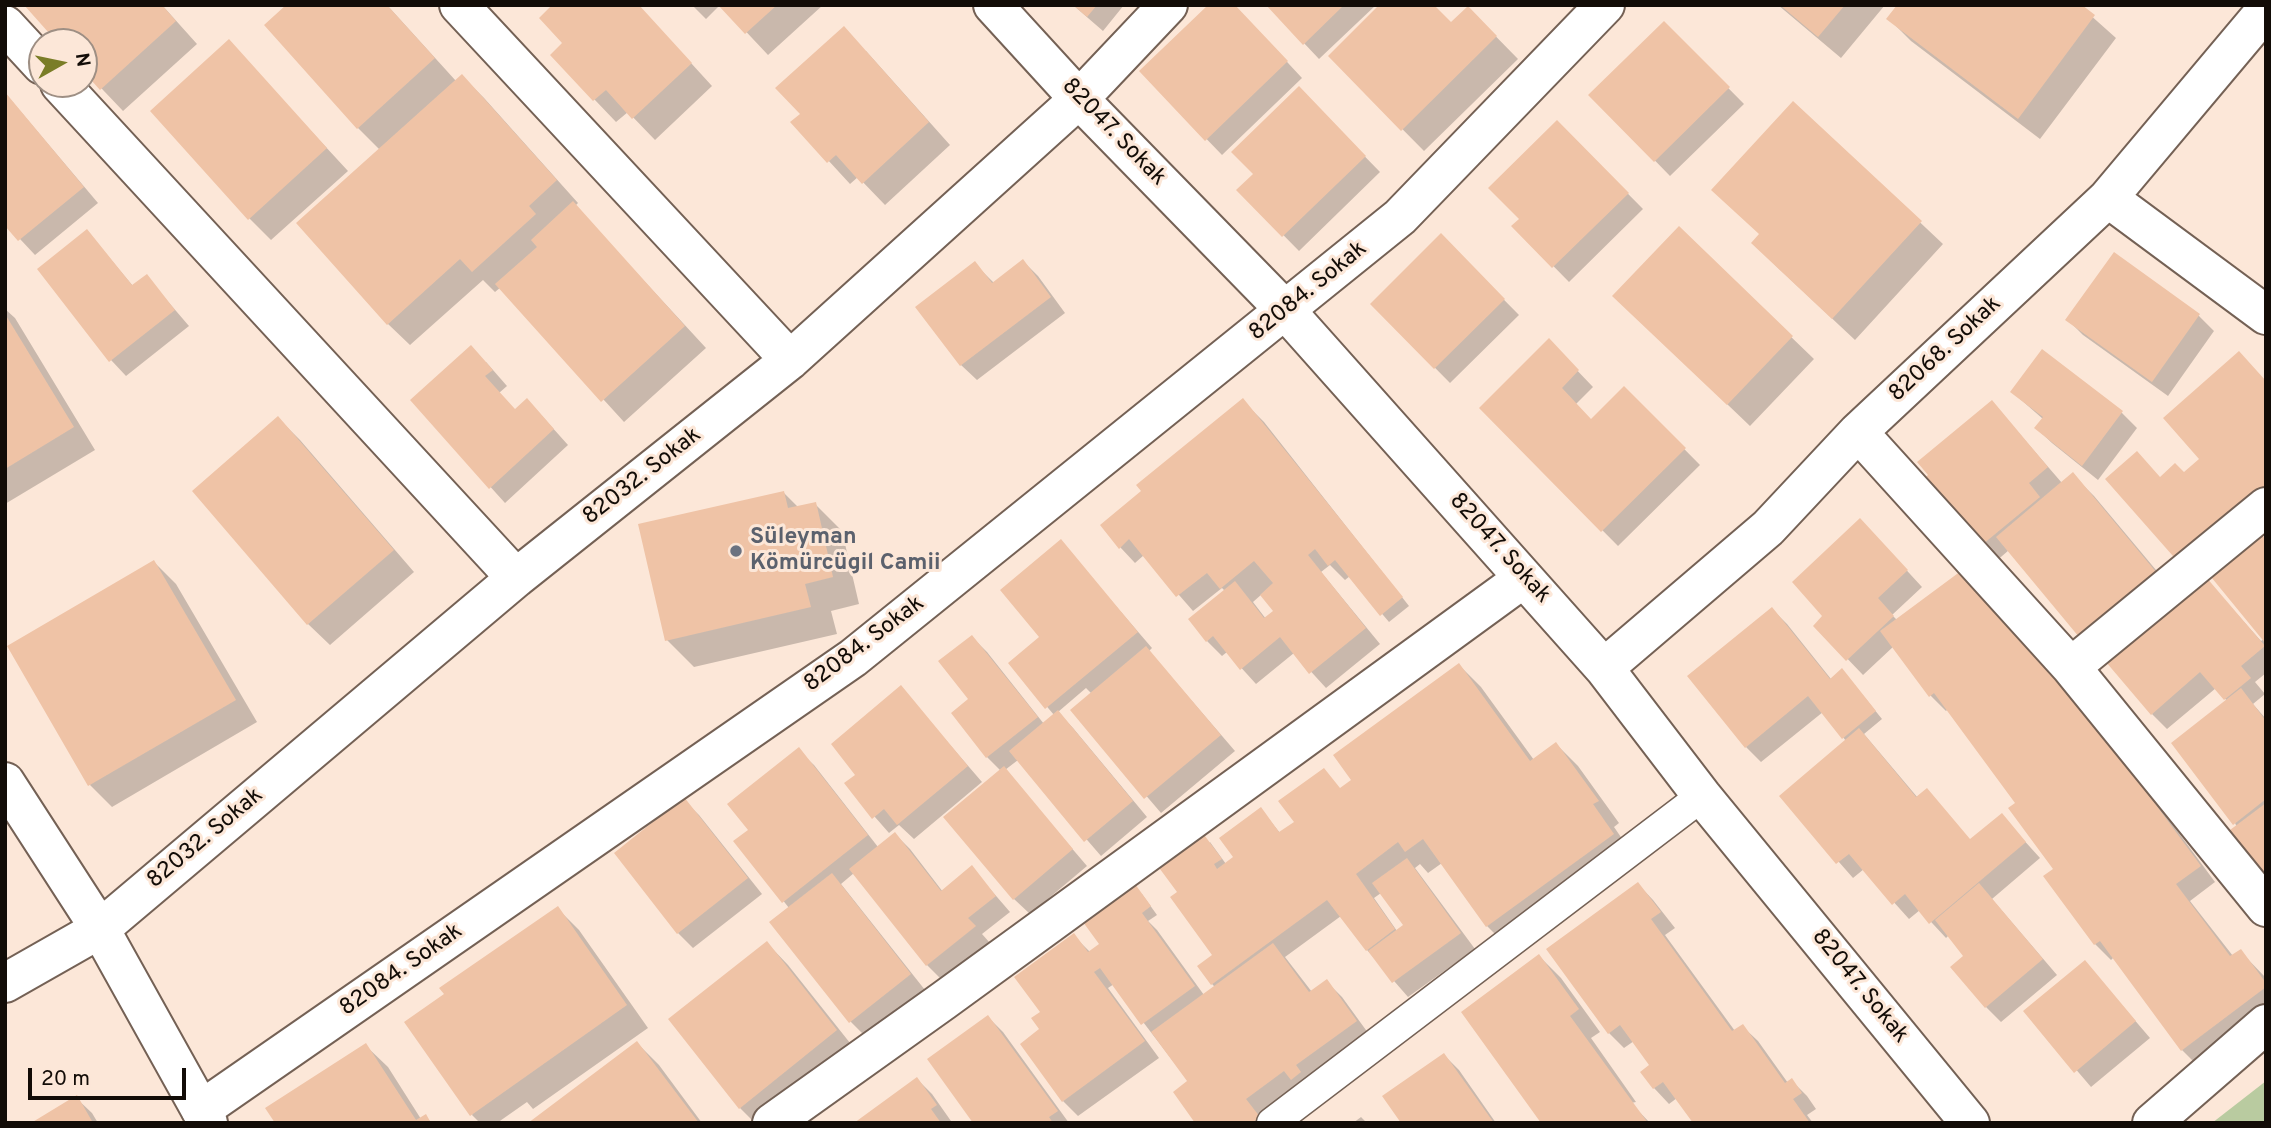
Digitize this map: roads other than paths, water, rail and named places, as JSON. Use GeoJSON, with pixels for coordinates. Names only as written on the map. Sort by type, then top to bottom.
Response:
{"type":"FeatureCollection","features":[{"type":"Feature","properties":{"kind":"street"},"geometry":{"type":"LineString","coordinates":[[459,5],[790,360]]}},
{"type":"Feature","properties":{"kind":"street","name":"82047. Sokak"},"geometry":{"type":"LineString","coordinates":[[993,5],[1079,99],[1286,311],[1604,668],[1702,796],[1970,1123]]}},
{"type":"Feature","properties":{"kind":"street","name":"82032. Sokak"},"geometry":{"type":"LineString","coordinates":[[5,983],[100,929],[516,578],[790,360],[1079,99],[1168,5]]}},
{"type":"Feature","properties":{"kind":"street","name":"82084. Sokak"},"geometry":{"type":"LineString","coordinates":[[204,1116],[853,658],[1400,217],[1605,5]]}},
{"type":"Feature","properties":{"kind":"street","name":"82068. Sokak"},"geometry":{"type":"LineString","coordinates":[[1604,668],[1768,528],[1858,432],[2108,198],[2266,10]]}},
{"type":"Feature","properties":{"kind":"street"},"geometry":{"type":"LineString","coordinates":[[5,25],[28,50]]}},
{"type":"Feature","properties":{"kind":"street"},"geometry":{"type":"LineString","coordinates":[[73,98],[516,578]]}},
{"type":"Feature","properties":{"kind":"street"},"geometry":{"type":"LineString","coordinates":[[2108,198],[2266,316]]}},
{"type":"Feature","properties":{"kind":"street"},"geometry":{"type":"LineString","coordinates":[[1858,432],[2071,667],[2266,907]]}},
{"type":"Feature","properties":{"kind":"street"},"geometry":{"type":"LineString","coordinates":[[2071,667],[2266,507]]}},
{"type":"Feature","properties":{"kind":"street"},"geometry":{"type":"LineString","coordinates":[[772,1123],[1524,578]]}},
{"type":"Feature","properties":{"kind":"street"},"geometry":{"type":"LineString","coordinates":[[5,782],[100,929],[204,1116]]}},
{"type":"Feature","properties":{"kind":"street"},"geometry":{"type":"LineString","coordinates":[[2152,1123],[2266,1024]]}},
{"type":"Feature","properties":{"kind":"lane"},"geometry":{"type":"LineString","coordinates":[[1272,1123],[1702,796]]}},
{"type":"Feature","properties":{"kind":"place","name":"Süleyman Kömürcügil Camii"},"geometry":{"type":"Point","coordinates":[736,551]}}]}
